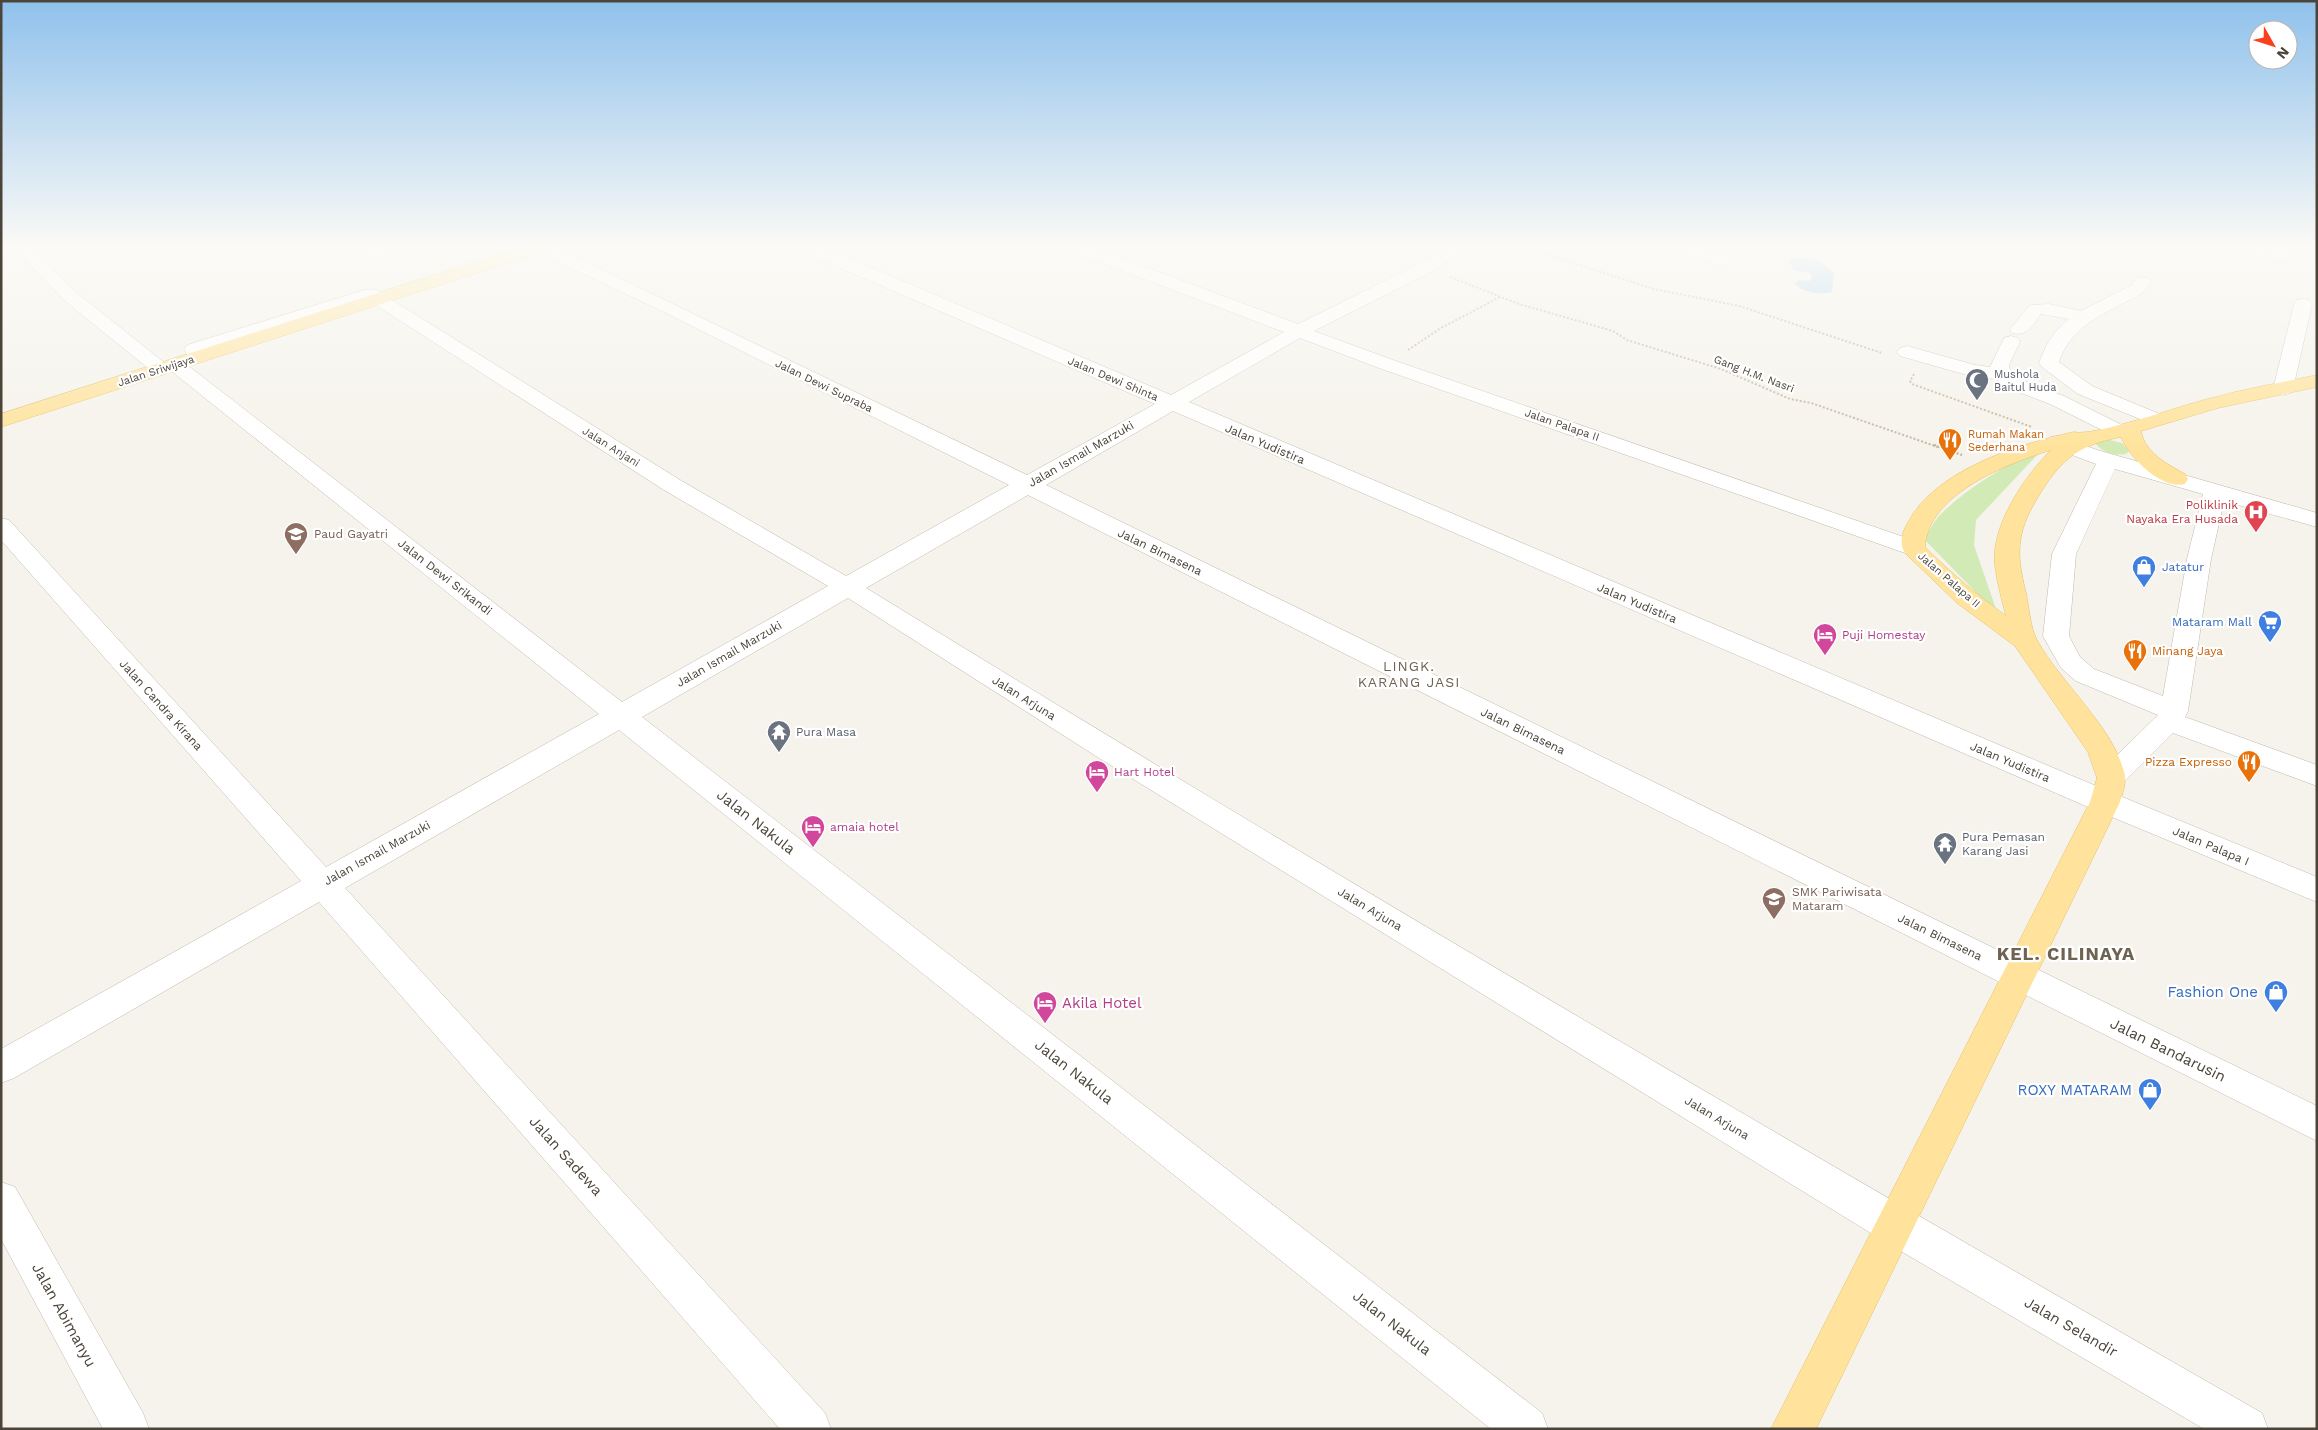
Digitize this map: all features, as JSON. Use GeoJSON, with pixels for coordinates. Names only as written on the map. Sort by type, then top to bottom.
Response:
{"type":"FeatureCollection","features":[{"type":"Feature","properties":{"kind":"main road","name":"Jalan Sriwijaya"},"geometry":{"type":"LineString","coordinates":[[1,421],[335,314]]}},
{"type":"Feature","properties":{"kind":"main road"},"geometry":{"type":"LineString","coordinates":[[1913,548],[1914,533],[1920,520],[1938,500],[1992,464],[2030,450],[2100,438],[2214,403],[2317,381]]}},
{"type":"Feature","properties":{"kind":"main road"},"geometry":{"type":"LineString","coordinates":[[1793,1429],[2020,976],[2108,790],[2101,750],[2024,640],[2007,565],[2008,537],[2032,487],[2047,466],[2100,438],[2130,437],[2141,453],[2178,479]]}},
{"type":"Feature","properties":{"kind":"main road","name":"Jalan Palapa II"},"geometry":{"type":"LineString","coordinates":[[1913,548],[1925,561],[2001,625],[2024,640]]}},
{"type":"Feature","properties":{"kind":"street","name":"Jalan Dewi Srikandi"},"geometry":{"type":"LineString","coordinates":[[94,314],[168,367],[621,716]]}},
{"type":"Feature","properties":{"kind":"street","name":"Jalan Anjani"},"geometry":{"type":"LineString","coordinates":[[401,314],[672,485],[847,587]]}},
{"type":"Feature","properties":{"kind":"street","name":"Jalan Dewi Supraba"},"geometry":{"type":"LineString","coordinates":[[681,314],[1026,486]]}},
{"type":"Feature","properties":{"kind":"street","name":"Jalan Dewi Shinta"},"geometry":{"type":"LineString","coordinates":[[961,314],[1170,404]]}},
{"type":"Feature","properties":{"kind":"street","name":"Jalan Palapa II"},"geometry":{"type":"LineString","coordinates":[[1253,314],[1386,364],[1913,548]]}},
{"type":"Feature","properties":{"kind":"street","name":"Jalan Ismail Marzuki"},"geometry":{"type":"LineString","coordinates":[[1,1066],[1299,331],[1334,314]]}},
{"type":"Feature","properties":{"kind":"street"},"geometry":{"type":"LineString","coordinates":[[2001,374],[1999,365],[2015,336],[2032,314]]}},
{"type":"Feature","properties":{"kind":"street"},"geometry":{"type":"LineString","coordinates":[[2069,314],[2082,317]]}},
{"type":"Feature","properties":{"kind":"street"},"geometry":{"type":"LineString","coordinates":[[2089,314],[2082,317],[2052,350],[2049,363],[2059,373],[2113,404],[2100,438],[2064,554],[2056,636],[2070,662],[2085,675],[2172,716],[2317,776]]}},
{"type":"Feature","properties":{"kind":"street"},"geometry":{"type":"LineString","coordinates":[[2283,389],[2301,314]]}},
{"type":"Feature","properties":{"kind":"street"},"geometry":{"type":"LineString","coordinates":[[1912,360],[2001,374],[2020,386],[2057,400],[2100,438],[2178,479],[2317,520]]}},
{"type":"Feature","properties":{"kind":"street"},"geometry":{"type":"LineString","coordinates":[[2057,400],[2085,389]]}},
{"type":"Feature","properties":{"kind":"street","name":"Jalan Yudistira"},"geometry":{"type":"LineString","coordinates":[[1170,404],[2108,790]]}},
{"type":"Feature","properties":{"kind":"street","name":"Jalan Bimasena"},"geometry":{"type":"LineString","coordinates":[[1026,486],[2020,976]]}},
{"type":"Feature","properties":{"kind":"street"},"geometry":{"type":"LineString","coordinates":[[2108,790],[2172,716],[2200,559],[2215,491]]}},
{"type":"Feature","properties":{"kind":"street","name":"Jalan Candra Kirana"},"geometry":{"type":"LineString","coordinates":[[1,525],[322,884]]}},
{"type":"Feature","properties":{"kind":"street","name":"Jalan Arjuna"},"geometry":{"type":"LineString","coordinates":[[847,587],[1109,751],[1896,1226]]}},
{"type":"Feature","properties":{"kind":"street","name":"Jalan Nakula"},"geometry":{"type":"LineString","coordinates":[[621,716],[1526,1429]]}},
{"type":"Feature","properties":{"kind":"street","name":"Jalan Palapa I"},"geometry":{"type":"LineString","coordinates":[[2108,790],[2317,890]]}},
{"type":"Feature","properties":{"kind":"street","name":"Jalan Sadewa"},"geometry":{"type":"LineString","coordinates":[[322,884],[809,1429]]}},
{"type":"Feature","properties":{"kind":"street","name":"Jalan Bandarusin"},"geometry":{"type":"LineString","coordinates":[[2020,976],[2317,1124]]}},
{"type":"Feature","properties":{"kind":"street","name":"Jalan Abimanyu"},"geometry":{"type":"LineString","coordinates":[[1,1200],[127,1429]]}},
{"type":"Feature","properties":{"kind":"street","name":"Jalan Selandir"},"geometry":{"type":"LineString","coordinates":[[1896,1226],[2246,1429]]}},
{"type":"Feature","properties":{"kind":"path"},"geometry":{"type":"LineString","coordinates":[[1386,364],[1441,328],[1468,314]]}},
{"type":"Feature","properties":{"kind":"path","name":"Gang H.M. Nasri"},"geometry":{"type":"LineString","coordinates":[[1556,314],[1613,331],[1627,340],[1720,369],[1790,399],[1812,403],[1992,464]]}},
{"type":"Feature","properties":{"kind":"path"},"geometry":{"type":"LineString","coordinates":[[1763,314],[1882,353]]}},
{"type":"Feature","properties":{"kind":"path"},"geometry":{"type":"LineString","coordinates":[[1912,360],[1912,384],[2100,438]]}},
{"type":"Feature","properties":{"kind":"green space"},"geometry":{"type":"Polygon","coordinates":[[[2106,439],[2122,443],[2129,451],[2122,455],[2106,452],[2096,442],[2106,439]]]}},
{"type":"Feature","properties":{"kind":"green space"},"geometry":{"type":"Polygon","coordinates":[[[2029,453],[2038,454],[1976,520],[1974,545],[1998,615],[1924,539],[1939,516],[1959,498],[2029,453]]]}},
{"type":"Feature","properties":{"kind":"place","name":"Mushola Baitul Huda"},"geometry":{"type":"Point","coordinates":[1977,401]}},
{"type":"Feature","properties":{"kind":"place","name":"Rumah Makan Sederhana"},"geometry":{"type":"Point","coordinates":[1950,461]}},
{"type":"Feature","properties":{"kind":"place","name":"Poliklinik Nayaka Era Husada"},"geometry":{"type":"Point","coordinates":[2256,533]}},
{"type":"Feature","properties":{"kind":"place","name":"Paud Gayatri"},"geometry":{"type":"Point","coordinates":[296,555]}},
{"type":"Feature","properties":{"kind":"place","name":"Jatatur"},"geometry":{"type":"Point","coordinates":[2144,588]}},
{"type":"Feature","properties":{"kind":"place","name":"Mataram Mall"},"geometry":{"type":"Point","coordinates":[2270,643]}},
{"type":"Feature","properties":{"kind":"place","name":"Puji Homestay"},"geometry":{"type":"Point","coordinates":[1825,656]}},
{"type":"Feature","properties":{"kind":"place","name":"Minang Jaya"},"geometry":{"type":"Point","coordinates":[2135,672]}},
{"type":"Feature","properties":{"kind":"place","name":"Pura Masa"},"geometry":{"type":"Point","coordinates":[779,753]}},
{"type":"Feature","properties":{"kind":"place","name":"Pizza Expresso"},"geometry":{"type":"Point","coordinates":[2249,783]}},
{"type":"Feature","properties":{"kind":"place","name":"Hart Hotel"},"geometry":{"type":"Point","coordinates":[1097,793]}},
{"type":"Feature","properties":{"kind":"place","name":"amaia hotel"},"geometry":{"type":"Point","coordinates":[813,848]}},
{"type":"Feature","properties":{"kind":"place","name":"Pura Pemasan Karang Jasi"},"geometry":{"type":"Point","coordinates":[1945,865]}},
{"type":"Feature","properties":{"kind":"place","name":"SMK Pariwisata Mataram"},"geometry":{"type":"Point","coordinates":[1774,920]}},
{"type":"Feature","properties":{"kind":"place","name":"Fashion One"},"geometry":{"type":"Point","coordinates":[2276,1013]}},
{"type":"Feature","properties":{"kind":"place","name":"Akila Hotel"},"geometry":{"type":"Point","coordinates":[1045,1024]}},
{"type":"Feature","properties":{"kind":"place","name":"ROXY MATARAM"},"geometry":{"type":"Point","coordinates":[2150,1111]}},
{"type":"Feature","properties":{"kind":"district","name":"LINGK. KARANG JASI"},"geometry":{"type":"Point","coordinates":[1409,674]}},
{"type":"Feature","properties":{"kind":"district","name":"KEL. CILINAYA"},"geometry":{"type":"Point","coordinates":[2066,953]}}]}
